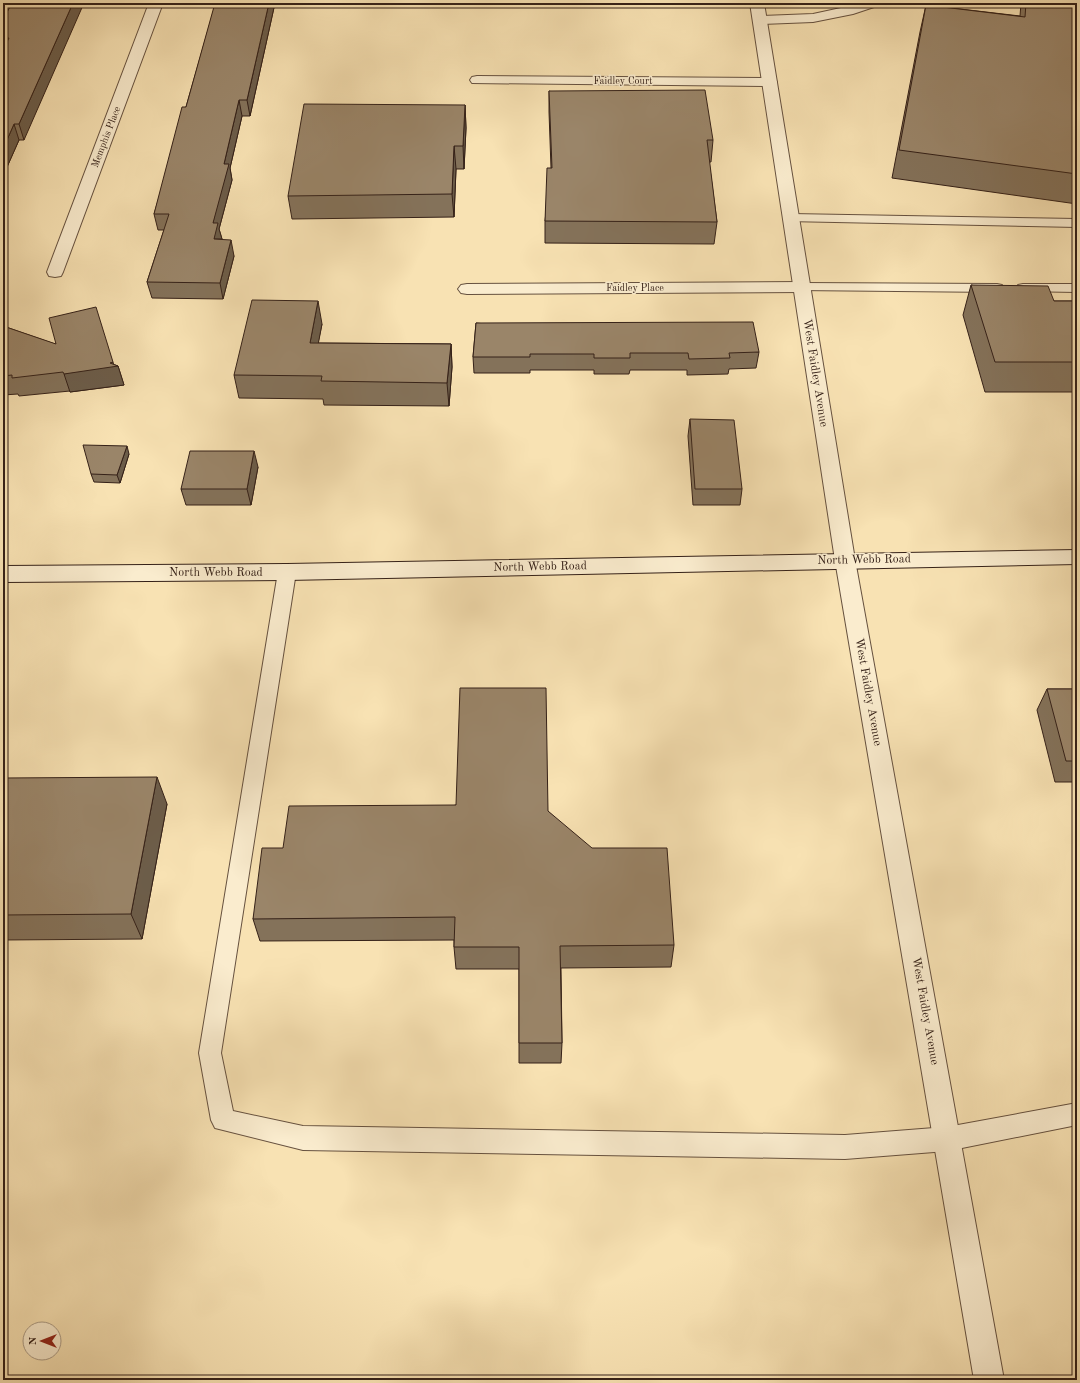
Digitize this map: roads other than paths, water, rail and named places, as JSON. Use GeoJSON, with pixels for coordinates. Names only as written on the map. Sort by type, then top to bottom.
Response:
{"type":"FeatureCollection","features":[{"type":"Feature","properties":{"kind":"street","name":"Memphis Place"},"geometry":{"type":"LineString","coordinates":[[55,272],[156,3]]}},
{"type":"Feature","properties":{"kind":"street","name":"West Faidley Avenue"},"geometry":{"type":"LineString","coordinates":[[759,11],[845,560],[989,1380]]}},
{"type":"Feature","properties":{"kind":"street","name":"Faidley Court"},"geometry":{"type":"LineString","coordinates":[[477,80],[770,82]]}},
{"type":"Feature","properties":{"kind":"street","name":"Faidley Place"},"geometry":{"type":"LineString","coordinates":[[467,289],[802,287]]}},
{"type":"Feature","properties":{"kind":"street","name":"North Webb Road"},"geometry":{"type":"LineString","coordinates":[[3,574],[287,572],[845,560],[1077,557]]}},
{"type":"Feature","properties":{"kind":"lane"},"geometry":{"type":"LineString","coordinates":[[759,11],[813,18],[853,10],[876,3]]}},
{"type":"Feature","properties":{"kind":"lane"},"geometry":{"type":"LineString","coordinates":[[791,218],[1077,223]]}},
{"type":"Feature","properties":{"kind":"lane"},"geometry":{"type":"LineString","coordinates":[[802,287],[1077,288]]}},
{"type":"Feature","properties":{"kind":"lane"},"geometry":{"type":"LineString","coordinates":[[287,572],[210,1053],[223,1120],[303,1138],[845,1147],[947,1139],[1077,1114]]}}]}
